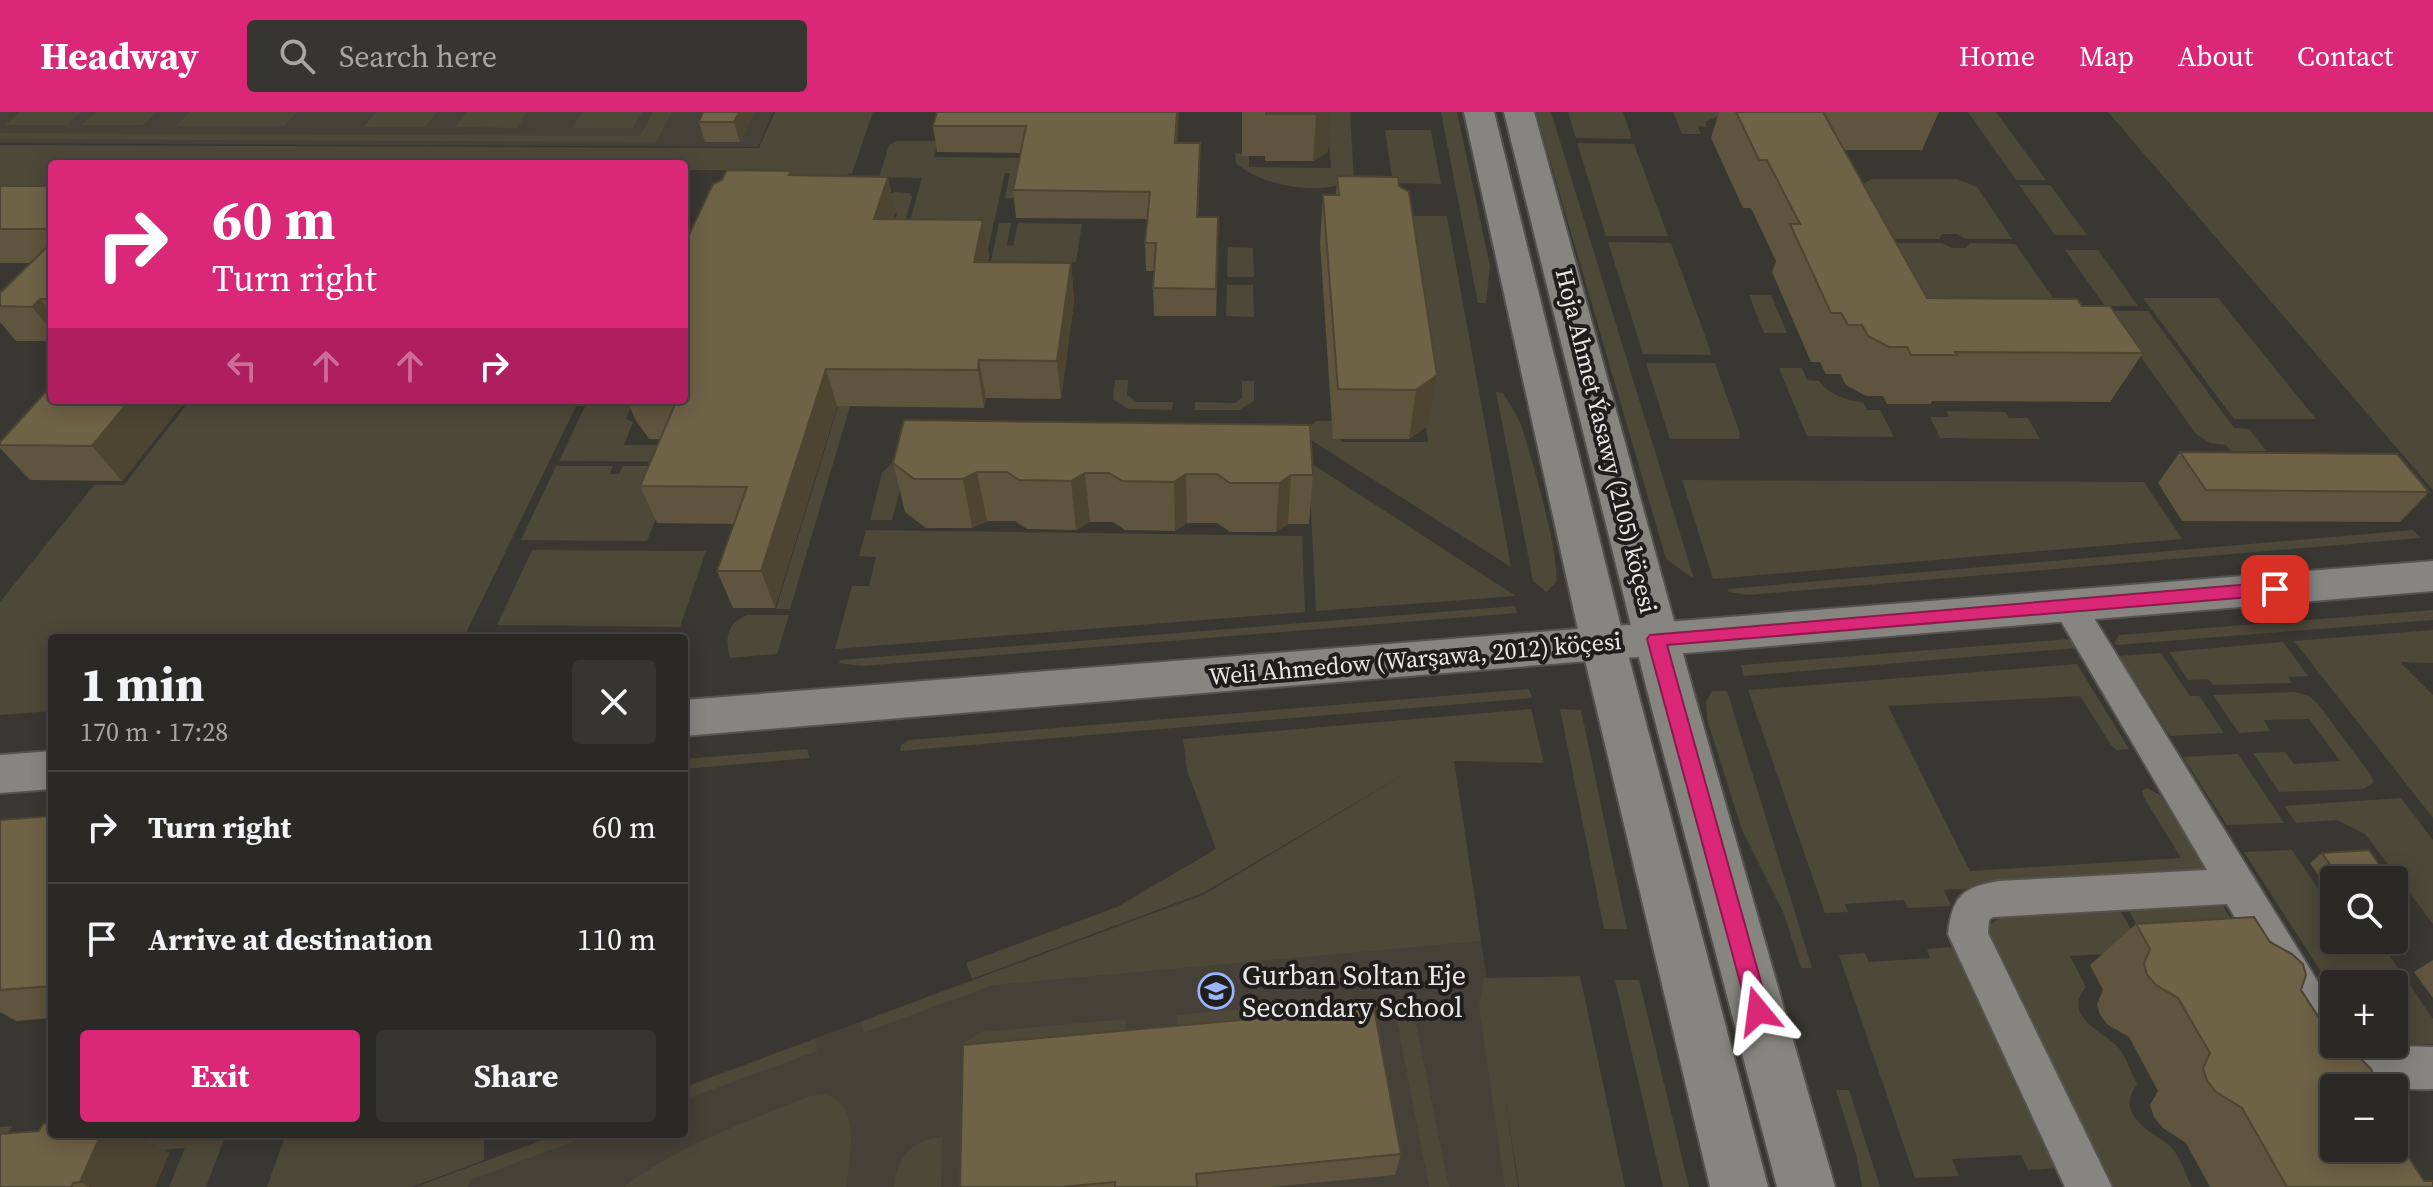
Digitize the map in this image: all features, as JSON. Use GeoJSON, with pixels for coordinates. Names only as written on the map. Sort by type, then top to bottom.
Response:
{"type":"FeatureCollection","features":[{"type":"Feature","properties":{"kind":"main road","name":"Hoja Ahmet Ýasawy (2105) köçesi"},"geometry":{"type":"LineString","coordinates":[[1479,112],[1603,643],[1739,1187]]}},
{"type":"Feature","properties":{"kind":"main road","name":"Hoja Ahmet Ýasawy (2105) köçesi"},"geometry":{"type":"LineString","coordinates":[[1519,112],[1656,639],[1806,1187]]}},
{"type":"Feature","properties":{"kind":"street","name":"Weli Ahmedow (Warşawa, 2012) köçesi"},"geometry":{"type":"LineString","coordinates":[[688,718],[2433,576]]}},
{"type":"Feature","properties":{"kind":"street"},"geometry":{"type":"LineString","coordinates":[[2069,606],[2320,1023]]}},
{"type":"Feature","properties":{"kind":"street"},"geometry":{"type":"LineString","coordinates":[[0,774],[48,770]]}},
{"type":"Feature","properties":{"kind":"street"},"geometry":{"type":"LineString","coordinates":[[2089,1187],[1968,934],[1970,913],[1982,901],[1999,898],[2238,886]]}},
{"type":"Feature","properties":{"kind":"street"},"geometry":{"type":"LineString","coordinates":[[2364,1058],[2377,1066],[2396,1071],[2433,1068]]}},
{"type":"Feature","properties":{"kind":"shaded area"},"geometry":{"type":"Polygon","coordinates":[[[0,112],[773,112],[758,147],[0,143],[0,112]]]}},
{"type":"Feature","properties":{"kind":"shaded area"},"geometry":{"type":"Polygon","coordinates":[[[20,112],[81,112],[67,125],[5,125],[20,112]]]}},
{"type":"Feature","properties":{"kind":"shaded area"},"geometry":{"type":"Polygon","coordinates":[[[96,112],[157,112],[143,125],[81,125],[96,112]]]}},
{"type":"Feature","properties":{"kind":"shaded area"},"geometry":{"type":"Polygon","coordinates":[[[190,112],[297,112],[284,126],[176,126],[190,112]]]}},
{"type":"Feature","properties":{"kind":"shaded area"},"geometry":{"type":"Polygon","coordinates":[[[376,112],[437,112],[425,127],[364,127],[376,112]]]}},
{"type":"Feature","properties":{"kind":"shaded area"},"geometry":{"type":"Polygon","coordinates":[[[466,112],[527,112],[517,128],[455,127],[466,112]]]}},
{"type":"Feature","properties":{"kind":"shaded area"},"geometry":{"type":"Polygon","coordinates":[[[582,112],[642,112],[633,128],[572,128],[582,112]]]}},
{"type":"Feature","properties":{"kind":"shaded area"},"geometry":{"type":"Polygon","coordinates":[[[653,112],[672,112],[656,142],[0,139],[0,133],[640,136],[653,112]]]}},
{"type":"Feature","properties":{"kind":"shaded area"},"geometry":{"type":"Polygon","coordinates":[[[775,112],[873,112],[852,173],[842,177],[727,176],[729,170],[691,170],[688,176],[688,160],[48,160],[48,188],[0,188],[0,145],[759,148],[775,112]]]}},
{"type":"Feature","properties":{"kind":"shaded area"},"geometry":{"type":"Polygon","coordinates":[[[1327,112],[1350,112],[1354,179],[1326,187],[1293,187],[1261,178],[1236,163],[1235,153],[1249,154],[1249,167],[1331,168],[1327,112]]]}},
{"type":"Feature","properties":{"kind":"shaded area"},"geometry":{"type":"Polygon","coordinates":[[[1441,112],[1457,112],[1490,266],[1486,303],[1478,303],[1441,112]]]}},
{"type":"Feature","properties":{"kind":"shaded area"},"geometry":{"type":"Polygon","coordinates":[[[1536,112],[1551,112],[1694,579],[1666,559],[1536,112]]]}},
{"type":"Feature","properties":{"kind":"shaded area"},"geometry":{"type":"Polygon","coordinates":[[[1568,112],[1623,112],[1632,139],[1576,138],[1568,112]]]}},
{"type":"Feature","properties":{"kind":"shaded area"},"geometry":{"type":"Polygon","coordinates":[[[1673,112],[1728,112],[1705,122],[1707,127],[1698,126],[1701,134],[1682,134],[1673,112]]]}},
{"type":"Feature","properties":{"kind":"shaded area"},"geometry":{"type":"Polygon","coordinates":[[[1968,112],[1996,112],[2046,180],[2016,180],[1968,112]]]}},
{"type":"Feature","properties":{"kind":"shaded area"},"geometry":{"type":"Polygon","coordinates":[[[2108,112],[2433,112],[2433,490],[2108,112]]]}},
{"type":"Feature","properties":{"kind":"shaded area"},"geometry":{"type":"Polygon","coordinates":[[[1385,130],[1431,130],[1441,184],[1393,183],[1385,130]]]}},
{"type":"Feature","properties":{"kind":"shaded area"},"geometry":{"type":"Polygon","coordinates":[[[897,141],[938,141],[934,157],[1024,158],[1016,198],[1005,198],[1010,173],[1005,173],[987,253],[901,252],[922,178],[879,177],[889,145],[897,141]]]}},
{"type":"Feature","properties":{"kind":"shaded area"},"geometry":{"type":"Polygon","coordinates":[[[1577,143],[1634,144],[1668,236],[1606,236],[1577,143]]]}},
{"type":"Feature","properties":{"kind":"shaded area"},"geometry":{"type":"Polygon","coordinates":[[[1872,179],[1957,179],[1977,187],[2012,239],[1966,239],[1957,234],[1942,234],[1939,239],[1892,239],[1862,184],[1872,179]]]}},
{"type":"Feature","properties":{"kind":"shaded area"},"geometry":{"type":"Polygon","coordinates":[[[2019,185],[2050,185],[2087,235],[2055,235],[2019,185]]]}},
{"type":"Feature","properties":{"kind":"shaded area"},"geometry":{"type":"Polygon","coordinates":[[[895,192],[909,193],[912,197],[790,609],[776,609],[897,213],[868,212],[882,196],[895,192]]]}},
{"type":"Feature","properties":{"kind":"shaded area"},"geometry":{"type":"Polygon","coordinates":[[[1397,216],[1447,216],[1511,567],[1300,433],[1317,421],[1339,421],[1341,442],[1428,442],[1397,216]]]}},
{"type":"Feature","properties":{"kind":"shaded area"},"geometry":{"type":"Polygon","coordinates":[[[999,223],[1011,223],[1007,245],[1013,246],[1018,223],[1082,224],[1076,262],[991,261],[999,223]]]}},
{"type":"Feature","properties":{"kind":"shaded area"},"geometry":{"type":"Polygon","coordinates":[[[1608,242],[1671,243],[1712,355],[1643,354],[1608,242]]]}},
{"type":"Feature","properties":{"kind":"shaded area"},"geometry":{"type":"Polygon","coordinates":[[[1895,243],[1942,243],[1952,248],[1966,248],[1970,243],[2015,244],[2054,299],[1927,299],[1895,243]]]}},
{"type":"Feature","properties":{"kind":"shaded area"},"geometry":{"type":"Polygon","coordinates":[[[1228,247],[1253,248],[1254,277],[1227,277],[1228,247]]]}},
{"type":"Feature","properties":{"kind":"shaded area"},"geometry":{"type":"Polygon","coordinates":[[[2065,250],[2098,250],[2138,306],[2105,306],[2065,250]]]}},
{"type":"Feature","properties":{"kind":"shaded area"},"geometry":{"type":"Polygon","coordinates":[[[1227,285],[1253,285],[1254,317],[1226,316],[1227,285]]]}},
{"type":"Feature","properties":{"kind":"shaded area"},"geometry":{"type":"Polygon","coordinates":[[[1749,295],[1771,295],[1787,333],[1764,333],[1749,295]]]}},
{"type":"Feature","properties":{"kind":"shaded area"},"geometry":{"type":"Polygon","coordinates":[[[2143,298],[2218,298],[2316,419],[2234,419],[2143,298]]]}},
{"type":"Feature","properties":{"kind":"shaded area"},"geometry":{"type":"Polygon","coordinates":[[[2108,311],[2148,311],[2234,428],[2249,429],[2266,451],[2231,451],[2226,445],[2210,443],[2196,434],[2108,311]]]}},
{"type":"Feature","properties":{"kind":"shaded area"},"geometry":{"type":"Polygon","coordinates":[[[1646,363],[1715,363],[1740,434],[1739,439],[1670,439],[1646,363]]]}},
{"type":"Feature","properties":{"kind":"shaded area"},"geometry":{"type":"Polygon","coordinates":[[[1779,368],[1802,368],[1807,380],[1819,381],[1838,396],[1863,402],[1867,410],[1880,410],[1894,437],[1807,436],[1779,368]]]}},
{"type":"Feature","properties":{"kind":"shaded area"},"geometry":{"type":"Polygon","coordinates":[[[1115,380],[1128,380],[1127,395],[1137,402],[1173,402],[1172,410],[1128,409],[1113,399],[1115,380]]]}},
{"type":"Feature","properties":{"kind":"shaded area"},"geometry":{"type":"Polygon","coordinates":[[[1242,381],[1254,381],[1254,401],[1239,410],[1195,410],[1195,402],[1235,403],[1242,398],[1242,381]]]}},
{"type":"Feature","properties":{"kind":"shaded area"},"geometry":{"type":"Polygon","coordinates":[[[1496,392],[1503,393],[1519,421],[1544,505],[1556,569],[1556,582],[1546,592],[1533,581],[1496,392]]]}},
{"type":"Feature","properties":{"kind":"shaded area"},"geometry":{"type":"Polygon","coordinates":[[[187,404],[577,404],[465,634],[48,634],[48,711],[0,715],[0,602],[94,485],[124,485],[187,404]]]}},
{"type":"Feature","properties":{"kind":"shaded area"},"geometry":{"type":"Polygon","coordinates":[[[586,404],[632,404],[626,419],[633,422],[624,445],[718,445],[744,462],[559,461],[586,404]]]}},
{"type":"Feature","properties":{"kind":"shaded area"},"geometry":{"type":"Polygon","coordinates":[[[1946,411],[2005,412],[2009,418],[2028,418],[2040,439],[1940,438],[1930,417],[1949,417],[1946,411]]]}},
{"type":"Feature","properties":{"kind":"shaded area"},"geometry":{"type":"Polygon","coordinates":[[[1283,445],[1516,596],[1316,611],[1309,472],[1283,445]]]}},
{"type":"Feature","properties":{"kind":"shaded area"},"geometry":{"type":"Polygon","coordinates":[[[897,458],[906,467],[892,520],[870,520],[882,473],[897,458]]]}},
{"type":"Feature","properties":{"kind":"shaded area"},"geometry":{"type":"Polygon","coordinates":[[[556,466],[613,466],[610,474],[619,474],[623,466],[677,466],[647,541],[521,540],[556,466]]]}},
{"type":"Feature","properties":{"kind":"shaded area"},"geometry":{"type":"Polygon","coordinates":[[[1682,480],[2144,482],[2182,539],[1713,579],[1682,480]]]}},
{"type":"Feature","properties":{"kind":"shaded area"},"geometry":{"type":"Polygon","coordinates":[[[866,530],[1302,536],[1305,612],[835,649],[852,586],[869,586],[876,557],[859,556],[866,530]]]}},
{"type":"Feature","properties":{"kind":"shaded area"},"geometry":{"type":"Polygon","coordinates":[[[2413,530],[2421,538],[1748,595],[1727,589],[2413,530]]]}},
{"type":"Feature","properties":{"kind":"shaded area"},"geometry":{"type":"Polygon","coordinates":[[[532,550],[706,551],[680,627],[497,625],[532,550]]]}},
{"type":"Feature","properties":{"kind":"shaded area"},"geometry":{"type":"Polygon","coordinates":[[[1515,606],[1517,613],[862,666],[839,663],[840,660],[1515,606]]]}},
{"type":"Feature","properties":{"kind":"shaded area"},"geometry":{"type":"Polygon","coordinates":[[[2433,610],[2433,620],[2116,645],[2115,642],[2119,635],[2433,610]]]}},
{"type":"Feature","properties":{"kind":"shaded area"},"geometry":{"type":"Polygon","coordinates":[[[747,615],[789,615],[777,654],[730,658],[729,632],[735,623],[747,615]]]}},
{"type":"Feature","properties":{"kind":"shaded area"},"geometry":{"type":"Polygon","coordinates":[[[2433,630],[2433,663],[2400,662],[2433,695],[2433,818],[2294,641],[2433,630]]]}},
{"type":"Feature","properties":{"kind":"shaded area"},"geometry":{"type":"Polygon","coordinates":[[[2070,639],[2077,648],[1744,676],[1741,665],[2070,639]]]}},
{"type":"Feature","properties":{"kind":"shaded area"},"geometry":{"type":"Polygon","coordinates":[[[2283,642],[2308,676],[2288,677],[2292,683],[2213,685],[2208,679],[2188,680],[2169,652],[2283,642]]]}},
{"type":"Feature","properties":{"kind":"shaded area"},"geometry":{"type":"Polygon","coordinates":[[[2161,653],[2190,696],[2199,696],[2224,733],[2170,736],[2119,656],[2161,653]]]}},
{"type":"Feature","properties":{"kind":"shaded area"},"geometry":{"type":"Polygon","coordinates":[[[2077,664],[2129,749],[2117,750],[2111,745],[2080,696],[1888,706],[1970,871],[2181,858],[2143,796],[2142,791],[2147,788],[2160,795],[2210,874],[1944,890],[1951,906],[1908,908],[1904,900],[1845,904],[1848,912],[1825,913],[1748,690],[2077,664]]]}},
{"type":"Feature","properties":{"kind":"shaded area"},"geometry":{"type":"Polygon","coordinates":[[[1529,689],[1532,698],[900,751],[901,745],[909,740],[1529,689]]]}},
{"type":"Feature","properties":{"kind":"shaded area"},"geometry":{"type":"Polygon","coordinates":[[[1712,691],[1727,691],[1812,968],[1801,968],[1784,914],[1742,830],[1707,719],[1706,702],[1712,691]]]}},
{"type":"Feature","properties":{"kind":"shaded area"},"geometry":{"type":"Polygon","coordinates":[[[2295,692],[2309,696],[2318,704],[2374,782],[2363,789],[2279,792],[2253,753],[2285,752],[2294,764],[2340,761],[2309,719],[2264,720],[2270,731],[2239,733],[2213,695],[2295,692]]]}},
{"type":"Feature","properties":{"kind":"shaded area"},"geometry":{"type":"Polygon","coordinates":[[[1531,709],[1544,763],[1454,761],[1481,941],[993,985],[863,1033],[861,1022],[1204,895],[1418,766],[1203,893],[972,979],[966,963],[1117,907],[1216,849],[1187,770],[1183,739],[1531,709]]]}},
{"type":"Feature","properties":{"kind":"shaded area"},"geometry":{"type":"Polygon","coordinates":[[[1560,709],[1581,710],[1627,929],[1604,929],[1560,709]]]}},
{"type":"Feature","properties":{"kind":"shaded area","name":"Gurban Soltan Eje Secondary School"},"geometry":{"type":"Polygon","coordinates":[[[1452,746],[1518,1187],[415,1187],[547,1138],[688,1138],[688,1086],[1204,894],[1452,746]]]}},
{"type":"Feature","properties":{"kind":"shaded area"},"geometry":{"type":"Polygon","coordinates":[[[807,749],[810,758],[688,769],[688,759],[807,749]]]}},
{"type":"Feature","properties":{"kind":"shaded area"},"geometry":{"type":"Polygon","coordinates":[[[2238,754],[2284,823],[2227,825],[2183,757],[2238,754]]]}},
{"type":"Feature","properties":{"kind":"shaded area"},"geometry":{"type":"Polygon","coordinates":[[[2401,798],[2433,840],[2433,924],[2408,891],[2408,866],[2389,866],[2365,834],[2337,820],[2296,823],[2284,806],[2401,798]]]}},
{"type":"Feature","properties":{"kind":"shaded area"},"geometry":{"type":"Polygon","coordinates":[[[2292,850],[2320,891],[2320,954],[2389,954],[2400,970],[2320,970],[2244,852],[2292,850]]]}},
{"type":"Feature","properties":{"kind":"shaded area"},"geometry":{"type":"Polygon","coordinates":[[[2221,903],[2306,1038],[2152,952],[2128,909],[2221,903]]]}},
{"type":"Feature","properties":{"kind":"shaded area"},"geometry":{"type":"Polygon","coordinates":[[[2120,910],[2144,952],[2070,956],[2086,987],[2078,1006],[2086,1021],[2122,1053],[2137,1084],[2131,1096],[2133,1114],[2146,1129],[2171,1147],[2192,1187],[2109,1187],[1987,935],[1989,925],[2002,917],[2120,910]]]}},
{"type":"Feature","properties":{"kind":"shaded area"},"geometry":{"type":"Polygon","coordinates":[[[1954,947],[2059,1168],[2028,1170],[2021,1155],[1952,1159],[1959,1176],[1915,1178],[1839,955],[1865,953],[1869,962],[1930,958],[1927,949],[1954,947]]]}},
{"type":"Feature","properties":{"kind":"shaded area"},"geometry":{"type":"Polygon","coordinates":[[[1580,976],[1625,1187],[1519,1187],[1504,1090],[1518,1187],[1505,1187],[1479,1006],[1484,978],[1580,976]]]}},
{"type":"Feature","properties":{"kind":"shaded area"},"geometry":{"type":"Polygon","coordinates":[[[1615,980],[1639,980],[1689,1187],[1663,1187],[1615,980]]]}},
{"type":"Feature","properties":{"kind":"shaded area"},"geometry":{"type":"Polygon","coordinates":[[[2408,982],[2433,1019],[2433,1044],[2408,1044],[2408,982]]]}},
{"type":"Feature","properties":{"kind":"shaded area"},"geometry":{"type":"Polygon","coordinates":[[[1363,998],[1364,1009],[1177,1026],[1176,1015],[1363,998]]]}},
{"type":"Feature","properties":{"kind":"shaded area"},"geometry":{"type":"Polygon","coordinates":[[[1414,1015],[1449,1187],[1429,1187],[1396,1016],[1414,1015]]]}},
{"type":"Feature","properties":{"kind":"shaded area"},"geometry":{"type":"Polygon","coordinates":[[[1125,1019],[1126,1031],[958,1046],[982,1032],[1125,1019]]]}},
{"type":"Feature","properties":{"kind":"shaded area"},"geometry":{"type":"Polygon","coordinates":[[[815,1039],[817,1051],[688,1099],[688,1087],[815,1039]]]}},
{"type":"Feature","properties":{"kind":"shaded area"},"geometry":{"type":"Polygon","coordinates":[[[1836,1090],[1849,1090],[1880,1187],[1862,1187],[1856,1154],[1836,1090]]]}},
{"type":"Feature","properties":{"kind":"shaded area"},"geometry":{"type":"Polygon","coordinates":[[[826,1095],[838,1100],[849,1121],[851,1148],[846,1187],[624,1187],[667,1159],[714,1136],[810,1096],[826,1095]]]}},
{"type":"Feature","properties":{"kind":"shaded area"},"geometry":{"type":"Polygon","coordinates":[[[12,1126],[2,1149],[123,1138],[224,1138],[206,1187],[169,1187],[185,1148],[0,1164],[0,1127],[12,1126]]]}},
{"type":"Feature","properties":{"kind":"shaded area"},"geometry":{"type":"Polygon","coordinates":[[[942,1137],[941,1187],[894,1187],[898,1167],[908,1152],[923,1141],[942,1137]]]}},
{"type":"Feature","properties":{"kind":"shaded area"},"geometry":{"type":"Polygon","coordinates":[[[285,1138],[484,1138],[484,1160],[412,1187],[267,1187],[285,1138]]]}},
{"type":"Feature","properties":{"kind":"shaded area"},"geometry":{"type":"Polygon","coordinates":[[[548,1138],[582,1138],[470,1180],[468,1187],[416,1187],[548,1138]]]}},
{"type":"Feature","properties":{"kind":"building"},"geometry":{"type":"Polygon","coordinates":[[[703,112],[739,112],[734,122],[699,122],[703,112]]]}},
{"type":"Feature","properties":{"kind":"building"},"geometry":{"type":"Polygon","coordinates":[[[937,112],[1177,112],[1175,143],[1200,143],[1197,217],[1218,217],[1216,289],[1153,288],[1156,243],[1145,243],[1150,192],[1013,190],[1026,126],[933,126],[937,112]]]}},
{"type":"Feature","properties":{"kind":"building"},"geometry":{"type":"Polygon","coordinates":[[[1266,112],[1319,112],[1266,114],[1266,112]]]}},
{"type":"Feature","properties":{"kind":"building"},"geometry":{"type":"Polygon","coordinates":[[[1736,112],[1823,112],[1927,298],[2077,299],[2082,306],[2110,306],[2143,353],[1955,352],[1957,355],[1911,355],[1907,347],[1889,347],[1868,336],[1862,325],[1848,325],[1841,313],[1831,313],[1790,224],[1800,224],[1767,160],[1759,160],[1736,112]]]}},
{"type":"Feature","properties":{"kind":"building"},"geometry":{"type":"Polygon","coordinates":[[[727,170],[888,177],[874,219],[983,220],[974,262],[1071,263],[1057,361],[979,360],[978,370],[826,369],[761,571],[717,571],[747,487],[640,486],[675,404],[688,404],[688,237],[713,184],[722,180],[727,170]]]}},
{"type":"Feature","properties":{"kind":"building"},"geometry":{"type":"Polygon","coordinates":[[[1337,176],[1398,177],[1399,186],[1409,192],[1437,375],[1416,390],[1338,389],[1323,195],[1339,195],[1337,176]]]}},
{"type":"Feature","properties":{"kind":"building"},"geometry":{"type":"Polygon","coordinates":[[[0,186],[48,186],[48,229],[0,229],[0,186]]]}},
{"type":"Feature","properties":{"kind":"building"},"geometry":{"type":"Polygon","coordinates":[[[48,246],[48,299],[40,299],[32,307],[0,306],[0,293],[48,246]]]}},
{"type":"Feature","properties":{"kind":"building"},"geometry":{"type":"Polygon","coordinates":[[[48,389],[48,404],[127,404],[92,446],[0,445],[48,389]]]}},
{"type":"Feature","properties":{"kind":"building"},"geometry":{"type":"Polygon","coordinates":[[[904,420],[1310,425],[1313,475],[1291,475],[1279,483],[1230,483],[1217,474],[1186,474],[1174,482],[1122,481],[1109,473],[1085,473],[1071,481],[1019,480],[1007,472],[977,472],[963,479],[914,479],[893,463],[904,420]]]}},
{"type":"Feature","properties":{"kind":"building"},"geometry":{"type":"Polygon","coordinates":[[[2180,452],[2397,454],[2429,492],[2206,490],[2180,452]]]}},
{"type":"Feature","properties":{"kind":"building"},"geometry":{"type":"Polygon","coordinates":[[[48,816],[48,986],[0,990],[0,820],[48,816]]]}},
{"type":"Feature","properties":{"kind":"building"},"geometry":{"type":"Polygon","coordinates":[[[2369,850],[2380,866],[2331,866],[2322,853],[2369,850]]]}},
{"type":"Feature","properties":{"kind":"building"},"geometry":{"type":"Polygon","coordinates":[[[2254,917],[2270,942],[2303,964],[2306,975],[2301,990],[2320,1019],[2320,1058],[2360,1058],[2373,1074],[2320,1074],[2320,1162],[2408,1162],[2408,1156],[2424,1181],[2433,1181],[2433,1187],[2287,1187],[2242,1108],[2216,1092],[2207,1081],[2203,1068],[2210,1053],[2178,998],[2156,985],[2147,975],[2144,963],[2150,949],[2136,924],[2254,917]]]}},
{"type":"Feature","properties":{"kind":"building"},"geometry":{"type":"Polygon","coordinates":[[[1374,1008],[1401,1154],[1196,1174],[1197,1187],[1115,1187],[1115,1182],[1062,1187],[960,1187],[963,1045],[1374,1008]]]}},
{"type":"Feature","properties":{"kind":"building"},"geometry":{"type":"Polygon","coordinates":[[[48,1123],[48,1138],[99,1138],[80,1182],[73,1183],[71,1187],[0,1187],[0,1134],[39,1131],[43,1124],[48,1123]]]}},
{"type":"Feature","properties":{"kind":"place","name":"Gurban Soltan Eje Secondary School"},"geometry":{"type":"Point","coordinates":[1216,991]}},
{"type":"Feature","properties":{"kind":"route"},"geometry":{"type":"LineString","coordinates":[[1758,1011],[1656,639],[2275,589]]}}]}
